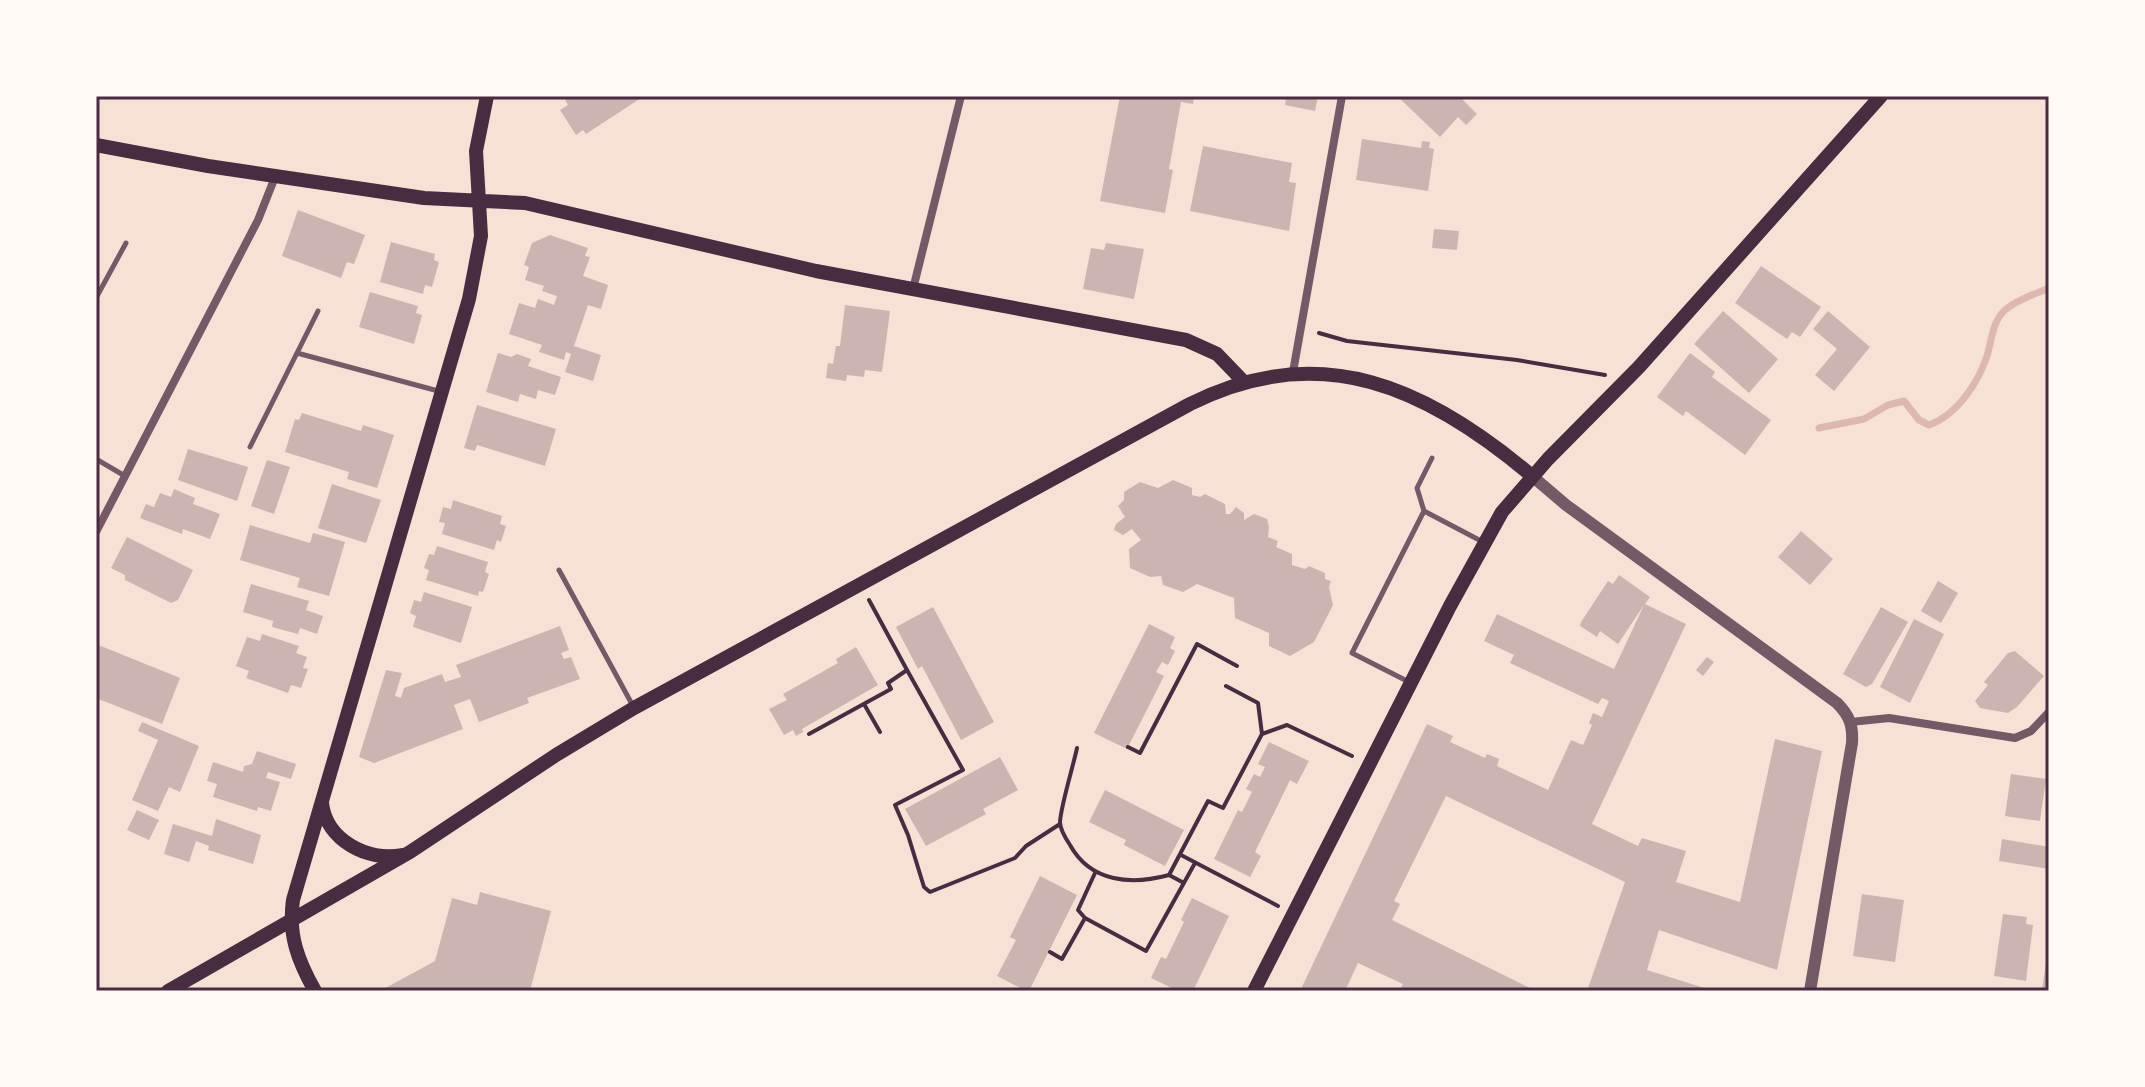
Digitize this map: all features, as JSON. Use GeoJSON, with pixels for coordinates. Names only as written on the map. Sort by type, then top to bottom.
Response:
{"type":"FeatureCollection","features":[{"type":"Feature","properties":{"kind":"main road"},"geometry":{"type":"LineString","coordinates":[[315,991],[294,947],[291,922],[298,877],[469,299],[480,246],[476,151],[487,96]]}},
{"type":"Feature","properties":{"kind":"main road"},"geometry":{"type":"LineString","coordinates":[[1254,991],[1502,512],[1532,476],[1628,378],[1881,96]]}},
{"type":"Feature","properties":{"kind":"main road"},"geometry":{"type":"LineString","coordinates":[[96,145],[275,177],[424,198],[514,201],[552,208],[816,271],[1196,343],[1217,354],[1243,381]]}},
{"type":"Feature","properties":{"kind":"main road"},"geometry":{"type":"LineString","coordinates":[[168,991],[410,852],[556,755],[634,708],[1190,404],[1243,381],[1293,372],[1322,372],[1356,378],[1409,396],[1470,429],[1532,476]]}},
{"type":"Feature","properties":{"kind":"main road"},"geometry":{"type":"LineString","coordinates":[[324,788],[324,816],[342,840],[377,856],[394,857],[410,852]]}},
{"type":"Feature","properties":{"kind":"street"},"geometry":{"type":"LineString","coordinates":[[913,289],[961,96]]}},
{"type":"Feature","properties":{"kind":"street"},"geometry":{"type":"LineString","coordinates":[[1293,372],[1342,96]]}},
{"type":"Feature","properties":{"kind":"street"},"geometry":{"type":"LineString","coordinates":[[96,532],[258,220],[275,177]]}},
{"type":"Feature","properties":{"kind":"street"},"geometry":{"type":"LineString","coordinates":[[1532,476],[1566,505],[1846,711],[1851,722],[1852,743],[1814,990]]}},
{"type":"Feature","properties":{"kind":"street"},"geometry":{"type":"LineString","coordinates":[[1851,722],[1889,718],[2015,738],[2031,731],[2049,712]]}},
{"type":"Feature","properties":{"kind":"lane"},"geometry":{"type":"LineString","coordinates":[[96,298],[126,243]]}},
{"type":"Feature","properties":{"kind":"lane"},"geometry":{"type":"LineString","coordinates":[[250,447],[318,311]]}},
{"type":"Feature","properties":{"kind":"lane"},"geometry":{"type":"LineString","coordinates":[[297,353],[443,392]]}},
{"type":"Feature","properties":{"kind":"lane"},"geometry":{"type":"LineString","coordinates":[[1411,683],[1352,653],[1424,511],[1417,488],[1432,458]]}},
{"type":"Feature","properties":{"kind":"lane"},"geometry":{"type":"LineString","coordinates":[[96,459],[125,476]]}},
{"type":"Feature","properties":{"kind":"lane"},"geometry":{"type":"LineString","coordinates":[[1424,511],[1484,543]]}},
{"type":"Feature","properties":{"kind":"lane"},"geometry":{"type":"LineString","coordinates":[[559,570],[634,708]]}},
{"type":"Feature","properties":{"kind":"path"},"geometry":{"type":"LineString","coordinates":[[1319,333],[1347,341],[1517,360],[1628,378]]}},
{"type":"Feature","properties":{"kind":"path"},"geometry":{"type":"LineString","coordinates":[[860,584],[963,770],[895,805],[924,887],[930,892],[1005,862],[1060,824]]}},
{"type":"Feature","properties":{"kind":"path"},"geometry":{"type":"LineString","coordinates":[[1128,747],[1140,753],[1197,644],[1237,666]]}},
{"type":"Feature","properties":{"kind":"path"},"geometry":{"type":"LineString","coordinates":[[809,734],[891,689],[888,683],[907,670]]}},
{"type":"Feature","properties":{"kind":"path"},"geometry":{"type":"LineString","coordinates":[[1169,875],[1208,801],[1223,808],[1262,734],[1258,703],[1226,686]]}},
{"type":"Feature","properties":{"kind":"path"},"geometry":{"type":"LineString","coordinates":[[864,704],[880,732]]}},
{"type":"Feature","properties":{"kind":"path"},"geometry":{"type":"LineString","coordinates":[[1262,734],[1287,725],[1369,765]]}},
{"type":"Feature","properties":{"kind":"path"},"geometry":{"type":"LineString","coordinates":[[1077,748],[1060,824],[1075,855],[1095,873],[1120,880],[1146,881],[1169,875],[1184,883]]}},
{"type":"Feature","properties":{"kind":"path"},"geometry":{"type":"LineString","coordinates":[[1181,855],[1293,914]]}},
{"type":"Feature","properties":{"kind":"path"},"geometry":{"type":"LineString","coordinates":[[1095,873],[1078,910],[1085,918],[1146,951],[1195,863]]}},
{"type":"Feature","properties":{"kind":"path"},"geometry":{"type":"LineString","coordinates":[[1050,952],[1062,959],[1085,918]]}},
{"type":"Feature","properties":{"kind":"building"},"geometry":{"type":"Polygon","coordinates":[[[571,96],[644,96],[586,134],[583,130],[576,135],[560,110],[568,105],[565,100],[571,96]]]}},
{"type":"Feature","properties":{"kind":"building"},"geometry":{"type":"Polygon","coordinates":[[[1120,96],[1194,96],[1193,104],[1181,102],[1165,213],[1100,201],[1120,96]]]}},
{"type":"Feature","properties":{"kind":"building"},"geometry":{"type":"Polygon","coordinates":[[[1273,96],[1318,96],[1315,111],[1285,105],[1286,100],[1273,96]]]}},
{"type":"Feature","properties":{"kind":"building"},"geometry":{"type":"Polygon","coordinates":[[[1397,96],[1459,96],[1477,114],[1466,125],[1458,117],[1440,137],[1397,96]]]}},
{"type":"Feature","properties":{"kind":"building"},"geometry":{"type":"Polygon","coordinates":[[[1362,139],[1421,148],[1422,141],[1430,142],[1429,148],[1434,149],[1428,191],[1356,180],[1362,139]]]}},
{"type":"Feature","properties":{"kind":"building"},"geometry":{"type":"Polygon","coordinates":[[[1203,146],[1292,163],[1289,182],[1296,183],[1289,231],[1190,211],[1203,146]]]}},
{"type":"Feature","properties":{"kind":"building"},"geometry":{"type":"Polygon","coordinates":[[[298,210],[365,235],[354,264],[347,262],[341,278],[282,256],[298,210]]]}},
{"type":"Feature","properties":{"kind":"building"},"geometry":{"type":"Polygon","coordinates":[[[1434,229],[1459,231],[1457,250],[1432,248],[1434,229]]]}},
{"type":"Feature","properties":{"kind":"building"},"geometry":{"type":"Polygon","coordinates":[[[550,235],[588,248],[585,256],[590,257],[583,276],[608,285],[601,309],[588,305],[574,346],[601,355],[593,381],[565,372],[571,354],[566,352],[564,360],[539,352],[542,345],[509,334],[519,303],[535,308],[538,299],[554,305],[557,296],[542,291],[544,286],[525,280],[529,267],[524,265],[532,243],[550,235]]]}},
{"type":"Feature","properties":{"kind":"building"},"geometry":{"type":"Polygon","coordinates":[[[391,242],[435,254],[434,260],[439,262],[432,287],[425,285],[423,294],[380,282],[391,242]]]}},
{"type":"Feature","properties":{"kind":"building"},"geometry":{"type":"Polygon","coordinates":[[[1106,243],[1144,249],[1134,299],[1083,289],[1091,248],[1104,250],[1106,243]]]}},
{"type":"Feature","properties":{"kind":"building"},"geometry":{"type":"Polygon","coordinates":[[[1761,266],[1821,307],[1800,337],[1792,332],[1787,339],[1735,303],[1761,266]]]}},
{"type":"Feature","properties":{"kind":"building"},"geometry":{"type":"Polygon","coordinates":[[[370,292],[418,306],[416,313],[422,315],[414,344],[359,327],[370,292]]]}},
{"type":"Feature","properties":{"kind":"building"},"geometry":{"type":"Polygon","coordinates":[[[845,305],[890,311],[882,372],[865,370],[864,377],[847,375],[846,381],[826,378],[828,363],[833,364],[836,346],[840,346],[845,305]]]}},
{"type":"Feature","properties":{"kind":"building"},"geometry":{"type":"Polygon","coordinates":[[[1723,311],[1778,359],[1749,393],[1694,344],[1723,311]]]}},
{"type":"Feature","properties":{"kind":"building"},"geometry":{"type":"Polygon","coordinates":[[[1828,311],[1870,347],[1834,391],[1815,375],[1837,349],[1813,329],[1828,311]]]}},
{"type":"Feature","properties":{"kind":"building"},"geometry":{"type":"Polygon","coordinates":[[[498,353],[511,357],[517,354],[531,359],[528,366],[561,377],[555,395],[538,390],[536,399],[520,394],[518,402],[486,392],[498,353]]]}},
{"type":"Feature","properties":{"kind":"building"},"geometry":{"type":"Polygon","coordinates":[[[1690,353],[1715,372],[1712,377],[1771,420],[1745,455],[1686,411],[1683,416],[1657,397],[1690,353]]]}},
{"type":"Feature","properties":{"kind":"building"},"geometry":{"type":"Polygon","coordinates":[[[477,405],[556,429],[545,466],[477,445],[475,451],[464,448],[477,405]]]}},
{"type":"Feature","properties":{"kind":"building"},"geometry":{"type":"Polygon","coordinates":[[[302,413],[361,431],[363,425],[394,435],[377,488],[347,479],[349,472],[285,452],[295,419],[299,420],[302,413]]]}},
{"type":"Feature","properties":{"kind":"building"},"geometry":{"type":"Polygon","coordinates":[[[188,449],[248,467],[237,501],[178,480],[188,449]]]}},
{"type":"Feature","properties":{"kind":"building"},"geometry":{"type":"Polygon","coordinates":[[[267,460],[290,467],[274,514],[251,506],[267,460]]]}},
{"type":"Feature","properties":{"kind":"building"},"geometry":{"type":"Polygon","coordinates":[[[1173,480],[1192,488],[1192,495],[1200,497],[1205,494],[1225,504],[1226,514],[1236,507],[1244,513],[1244,520],[1254,514],[1267,519],[1268,537],[1278,541],[1276,547],[1292,554],[1292,565],[1305,569],[1309,566],[1325,573],[1325,579],[1331,581],[1329,587],[1333,605],[1314,642],[1290,656],[1269,646],[1269,633],[1235,618],[1234,598],[1197,584],[1183,592],[1163,585],[1161,576],[1150,577],[1130,568],[1129,549],[1141,540],[1132,529],[1123,535],[1114,530],[1125,517],[1118,506],[1124,500],[1124,492],[1140,482],[1158,488],[1173,480]]]}},
{"type":"Feature","properties":{"kind":"building"},"geometry":{"type":"Polygon","coordinates":[[[332,484],[381,500],[366,543],[318,528],[332,484]]]}},
{"type":"Feature","properties":{"kind":"building"},"geometry":{"type":"Polygon","coordinates":[[[174,489],[195,498],[193,504],[220,514],[210,539],[183,529],[182,534],[140,518],[146,504],[154,507],[160,493],[171,497],[174,489]]]}},
{"type":"Feature","properties":{"kind":"building"},"geometry":{"type":"Polygon","coordinates":[[[453,500],[502,516],[500,524],[506,526],[501,542],[497,540],[494,550],[442,534],[445,523],[439,522],[443,507],[451,509],[453,500]]]}},
{"type":"Feature","properties":{"kind":"building"},"geometry":{"type":"Polygon","coordinates":[[[250,525],[310,543],[313,533],[345,542],[329,596],[297,587],[300,578],[240,560],[250,525]]]}},
{"type":"Feature","properties":{"kind":"building"},"geometry":{"type":"Polygon","coordinates":[[[1801,531],[1833,559],[1810,585],[1778,557],[1801,531]]]}},
{"type":"Feature","properties":{"kind":"building"},"geometry":{"type":"Polygon","coordinates":[[[127,537],[193,570],[178,600],[171,603],[125,580],[125,575],[111,568],[127,537]]]}},
{"type":"Feature","properties":{"kind":"building"},"geometry":{"type":"Polygon","coordinates":[[[437,546],[488,562],[485,572],[489,574],[483,592],[479,591],[478,596],[426,580],[429,570],[424,568],[429,554],[434,555],[437,546]]]}},
{"type":"Feature","properties":{"kind":"building"},"geometry":{"type":"Polygon","coordinates":[[[1619,575],[1650,597],[1645,604],[1686,624],[1592,824],[1638,846],[1642,838],[1686,851],[1676,882],[1740,902],[1775,739],[1822,751],[1777,970],[1659,930],[1647,970],[1714,991],[1587,991],[1625,882],[1446,796],[1394,901],[1400,904],[1392,920],[1536,991],[1399,991],[1403,984],[1358,963],[1345,991],[1300,991],[1427,724],[1453,736],[1450,742],[1485,758],[1487,754],[1499,759],[1497,766],[1548,790],[1571,740],[1583,745],[1592,725],[1589,723],[1593,713],[1602,717],[1609,701],[1602,698],[1598,704],[1510,663],[1514,655],[1484,641],[1497,614],[1614,669],[1644,605],[1618,644],[1600,631],[1597,637],[1580,626],[1608,581],[1613,584],[1619,575]]]}},
{"type":"Feature","properties":{"kind":"building"},"geometry":{"type":"Polygon","coordinates":[[[1938,581],[1958,593],[1941,623],[1921,611],[1938,581]]]}},
{"type":"Feature","properties":{"kind":"building"},"geometry":{"type":"Polygon","coordinates":[[[251,584],[309,601],[306,610],[323,616],[317,634],[300,628],[298,634],[272,627],[273,621],[243,612],[251,584]]]}},
{"type":"Feature","properties":{"kind":"building"},"geometry":{"type":"Polygon","coordinates":[[[424,592],[472,607],[461,643],[413,627],[416,616],[410,613],[414,600],[421,602],[424,592]]]}},
{"type":"Feature","properties":{"kind":"building"},"geometry":{"type":"Polygon","coordinates":[[[933,607],[994,722],[961,740],[922,666],[918,669],[896,627],[933,607]]]}},
{"type":"Feature","properties":{"kind":"building"},"geometry":{"type":"Polygon","coordinates":[[[1881,607],[1908,622],[1872,684],[1866,687],[1843,674],[1881,607]]]}},
{"type":"Feature","properties":{"kind":"building"},"geometry":{"type":"Polygon","coordinates":[[[1914,619],[1944,634],[1910,703],[1880,687],[1914,619]]]}},
{"type":"Feature","properties":{"kind":"building"},"geometry":{"type":"Polygon","coordinates":[[[1149,624],[1175,637],[1170,648],[1175,651],[1168,665],[1162,662],[1156,672],[1164,676],[1127,749],[1094,733],[1149,624]]]}},
{"type":"Feature","properties":{"kind":"building"},"geometry":{"type":"Polygon","coordinates":[[[560,626],[569,650],[561,653],[564,659],[571,657],[580,679],[527,698],[529,703],[479,722],[470,699],[454,705],[463,729],[374,763],[359,757],[386,670],[402,673],[395,696],[401,698],[404,688],[442,674],[445,682],[461,677],[456,665],[560,626]]]}},
{"type":"Feature","properties":{"kind":"building"},"geometry":{"type":"Polygon","coordinates":[[[262,634],[299,646],[296,653],[307,657],[303,668],[308,669],[301,688],[291,685],[288,693],[246,678],[249,671],[236,666],[247,637],[260,641],[262,634]]]}},
{"type":"Feature","properties":{"kind":"building"},"geometry":{"type":"Polygon","coordinates":[[[96,644],[180,678],[162,724],[96,698],[96,644]]]}},
{"type":"Feature","properties":{"kind":"building"},"geometry":{"type":"Polygon","coordinates":[[[856,647],[878,685],[802,729],[803,732],[796,736],[793,730],[784,735],[769,709],[787,700],[783,694],[838,663],[836,659],[856,647]]]}},
{"type":"Feature","properties":{"kind":"building"},"geometry":{"type":"Polygon","coordinates":[[[2015,651],[2044,676],[2008,713],[1980,708],[1975,701],[1988,685],[1984,682],[2008,653],[2015,651]]]}},
{"type":"Feature","properties":{"kind":"building"},"geometry":{"type":"Polygon","coordinates":[[[1707,657],[1714,662],[1703,676],[1696,670],[1707,657]]]}},
{"type":"Feature","properties":{"kind":"building"},"geometry":{"type":"Polygon","coordinates":[[[142,722],[199,746],[180,792],[169,787],[158,811],[132,800],[158,740],[138,731],[142,722]]]}},
{"type":"Feature","properties":{"kind":"building"},"geometry":{"type":"Polygon","coordinates":[[[1269,742],[1309,761],[1297,784],[1290,780],[1255,852],[1261,856],[1250,877],[1214,859],[1238,810],[1242,812],[1252,792],[1246,789],[1254,774],[1260,777],[1265,767],[1258,764],[1269,742]]]}},
{"type":"Feature","properties":{"kind":"building"},"geometry":{"type":"Polygon","coordinates":[[[257,751],[296,764],[291,779],[268,772],[266,778],[280,782],[271,811],[258,807],[257,811],[213,797],[217,784],[207,781],[213,762],[243,772],[244,766],[252,764],[257,751]]]}},
{"type":"Feature","properties":{"kind":"building"},"geometry":{"type":"Polygon","coordinates":[[[1000,757],[1018,790],[983,809],[986,814],[926,846],[905,809],[1000,757]]]}},
{"type":"Feature","properties":{"kind":"building"},"geometry":{"type":"Polygon","coordinates":[[[2011,774],[2046,779],[2040,821],[2005,816],[2011,774]]]}},
{"type":"Feature","properties":{"kind":"building"},"geometry":{"type":"Polygon","coordinates":[[[1105,790],[1184,830],[1165,866],[1124,845],[1126,840],[1089,822],[1105,790]]]}},
{"type":"Feature","properties":{"kind":"building"},"geometry":{"type":"Polygon","coordinates":[[[137,810],[159,820],[149,840],[127,830],[137,810]]]}},
{"type":"Feature","properties":{"kind":"building"},"geometry":{"type":"Polygon","coordinates":[[[216,819],[261,835],[253,864],[208,850],[209,846],[196,841],[189,862],[164,854],[173,824],[212,836],[216,819]]]}},
{"type":"Feature","properties":{"kind":"building"},"geometry":{"type":"Polygon","coordinates":[[[2002,839],[2049,847],[2049,869],[1999,861],[2002,839]]]}},
{"type":"Feature","properties":{"kind":"building"},"geometry":{"type":"Polygon","coordinates":[[[1040,876],[1077,895],[1029,991],[1026,991],[997,976],[1016,940],[1010,937],[1040,876]]]}},
{"type":"Feature","properties":{"kind":"building"},"geometry":{"type":"Polygon","coordinates":[[[480,892],[551,911],[530,991],[380,991],[435,961],[452,898],[477,905],[480,892]]]}},
{"type":"Feature","properties":{"kind":"building"},"geometry":{"type":"Polygon","coordinates":[[[1862,894],[1904,900],[1895,962],[1853,956],[1862,894]]]}},
{"type":"Feature","properties":{"kind":"building"},"geometry":{"type":"Polygon","coordinates":[[[1192,898],[1229,916],[1193,991],[1178,991],[1151,978],[1161,957],[1166,959],[1192,898]]]}},
{"type":"Feature","properties":{"kind":"building"},"geometry":{"type":"Polygon","coordinates":[[[2003,914],[2027,917],[2026,924],[2033,925],[2026,981],[1994,976],[2003,914]]]}},
{"type":"Feature","properties":{"kind":"building"},"geometry":{"type":"Polygon","coordinates":[[[2049,957],[2049,991],[2042,989],[2049,957]]]}},
{"type":"Feature","properties":{"kind":"waterway"},"geometry":{"type":"LineString","coordinates":[[1819,428],[1864,419],[1888,405],[1904,401],[1919,420],[1929,425],[1949,414],[1972,387],[2001,315],[2015,303],[2049,288]]}}]}
